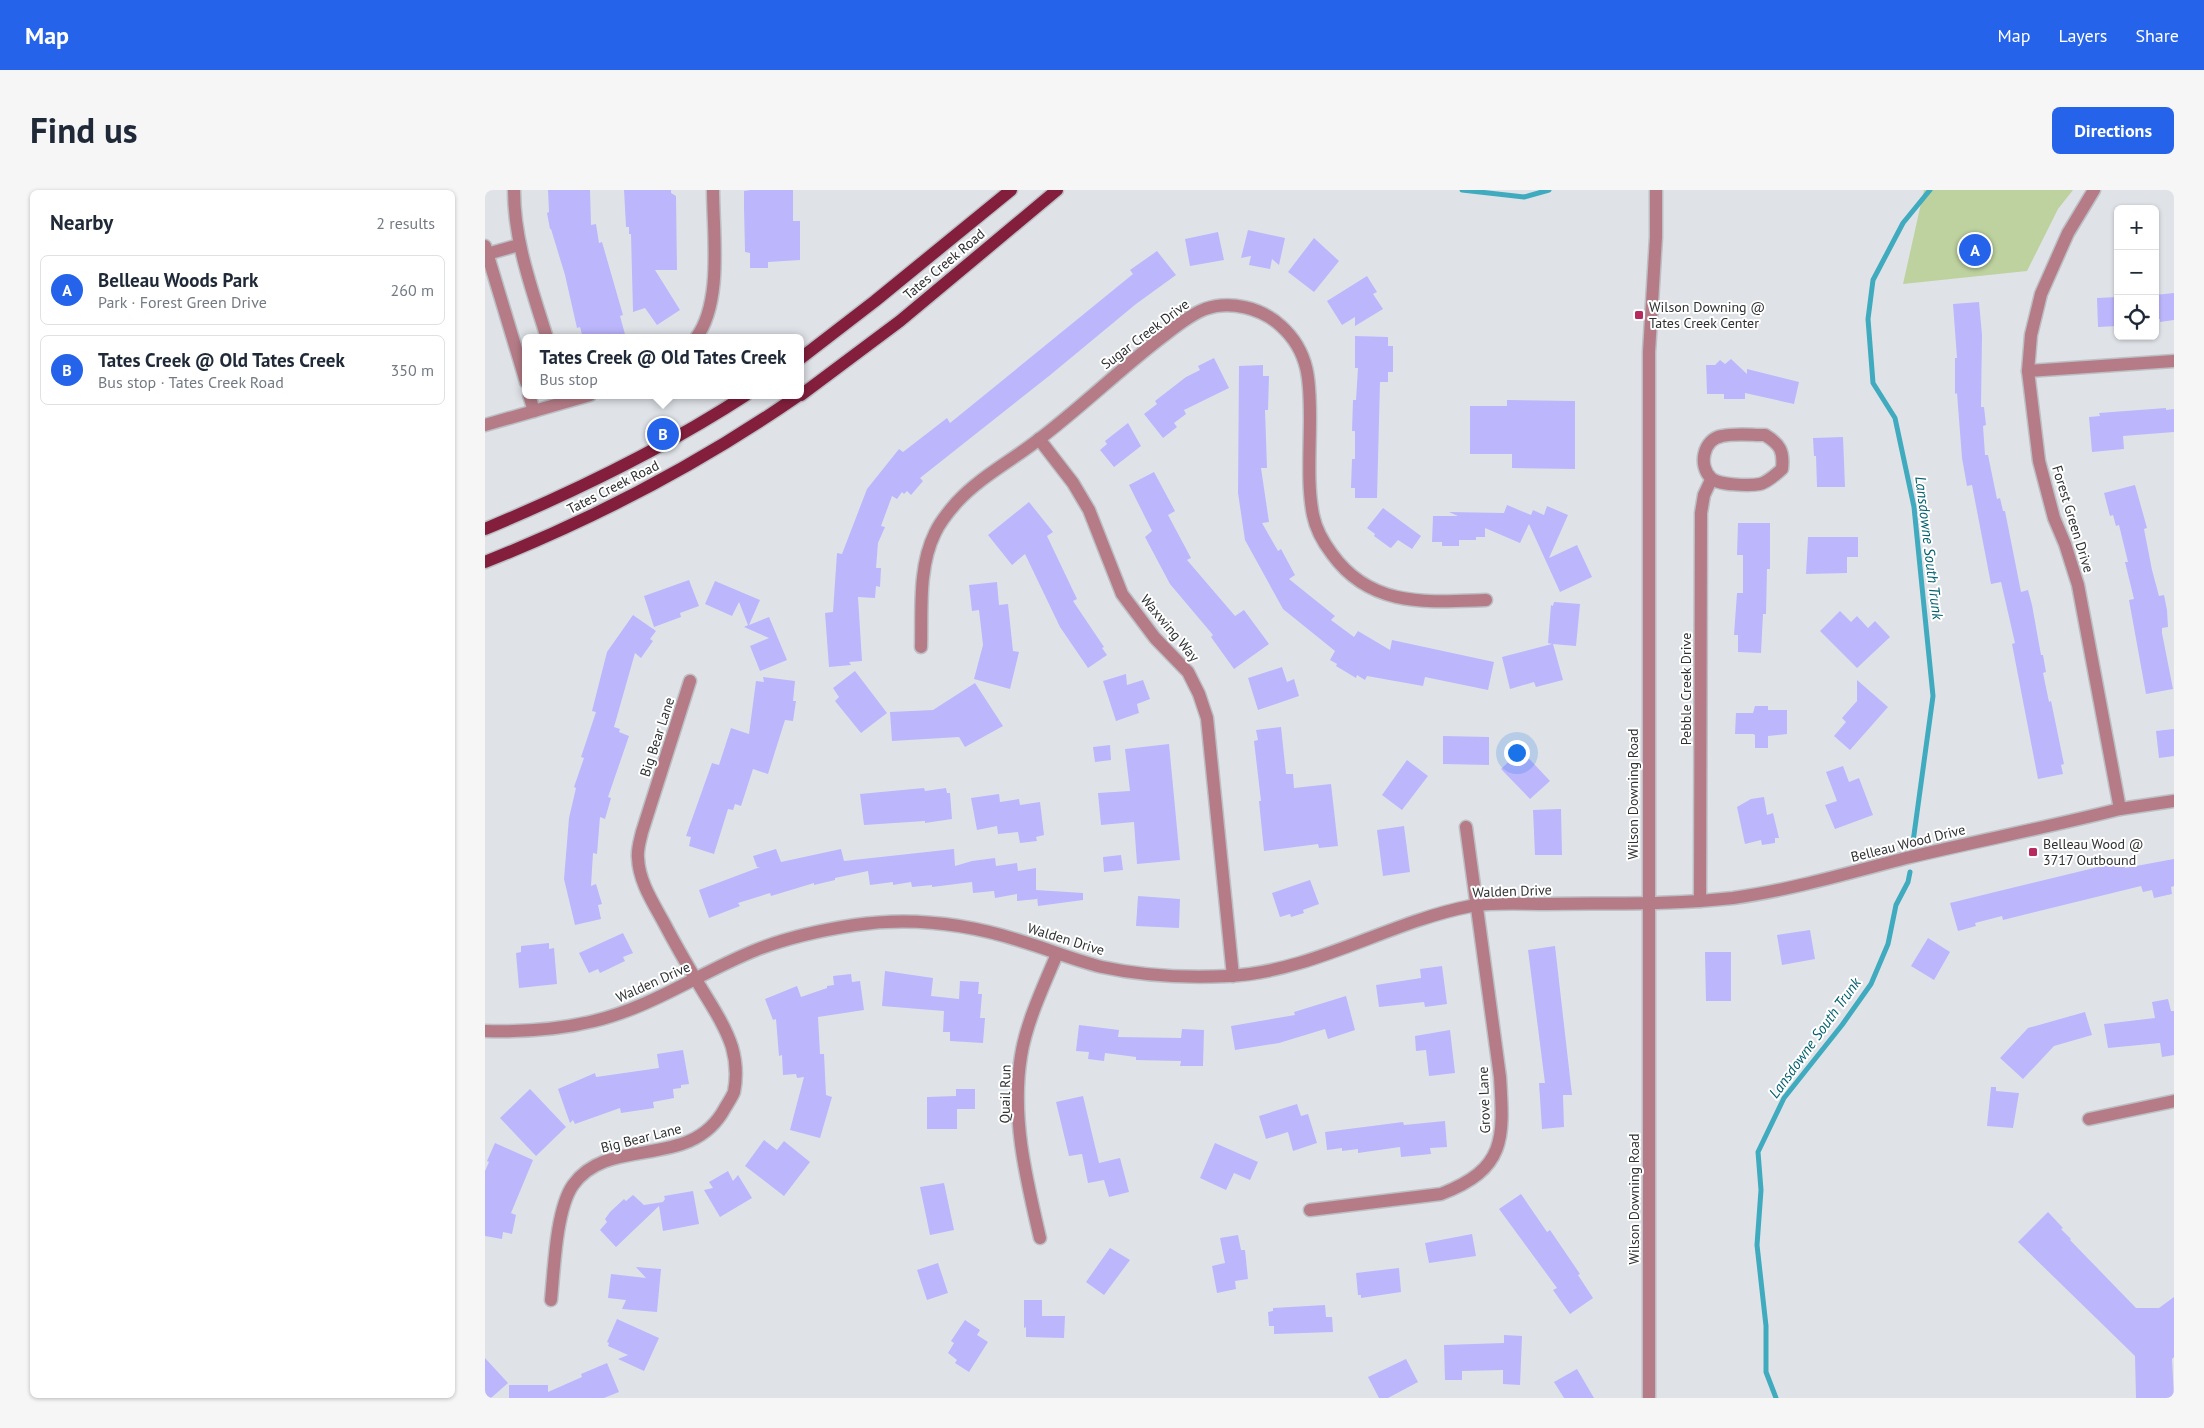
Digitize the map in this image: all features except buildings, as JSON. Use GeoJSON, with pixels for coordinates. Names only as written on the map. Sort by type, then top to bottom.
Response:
{"type":"FeatureCollection","features":[{"type":"Feature","properties":{"kind":"main road","name":"Tates Creek Road"},"geometry":{"type":"LineString","coordinates":[[804,356],[875,301],[1011,190]]}},
{"type":"Feature","properties":{"kind":"main road","name":"Tates Creek Road"},"geometry":{"type":"LineString","coordinates":[[804,392],[900,321],[1057,190]]}},
{"type":"Feature","properties":{"kind":"main road","name":"Tates Creek Road"},"geometry":{"type":"LineString","coordinates":[[485,529],[550,502],[633,462],[669,443],[740,399]]}},
{"type":"Feature","properties":{"kind":"main road","name":"Tates Creek Road"},"geometry":{"type":"LineString","coordinates":[[485,562],[551,535],[637,494],[721,447],[794,399]]}},
{"type":"Feature","properties":{"kind":"street"},"geometry":{"type":"LineString","coordinates":[[514,190],[514,214],[519,245],[546,334]]}},
{"type":"Feature","properties":{"kind":"street"},"geometry":{"type":"LineString","coordinates":[[699,334],[711,304],[713,190]]}},
{"type":"Feature","properties":{"kind":"street","name":"Wilson Downing Road"},"geometry":{"type":"LineString","coordinates":[[1649,1398],[1649,352],[1656,237],[1656,190]]}},
{"type":"Feature","properties":{"kind":"street","name":"Forest Green Drive"},"geometry":{"type":"LineString","coordinates":[[2094,190],[2068,233],[2041,294],[2031,335],[2029,371],[2039,461],[2054,518],[2065,544],[2078,585],[2120,809]]}},
{"type":"Feature","properties":{"kind":"street"},"geometry":{"type":"LineString","coordinates":[[519,245],[486,250],[522,372]]}},
{"type":"Feature","properties":{"kind":"street","name":"Sugar Creek Drive"},"geometry":{"type":"LineString","coordinates":[[921,647],[924,569],[934,534],[958,501],[984,479],[1039,439],[1117,372],[1187,318],[1206,308],[1224,306],[1262,312],[1281,325],[1296,342],[1307,366],[1310,392],[1313,517],[1321,539],[1338,562],[1357,580],[1380,593],[1408,600],[1486,600]]}},
{"type":"Feature","properties":{"kind":"street"},"geometry":{"type":"LineString","coordinates":[[2029,371],[2174,361]]}},
{"type":"Feature","properties":{"kind":"street"},"geometry":{"type":"LineString","coordinates":[[530,399],[534,411]]}},
{"type":"Feature","properties":{"kind":"street"},"geometry":{"type":"LineString","coordinates":[[485,425],[534,411],[566,399]]}},
{"type":"Feature","properties":{"kind":"street"},"geometry":{"type":"LineString","coordinates":[[1765,435],[1776,441],[1783,457],[1782,469],[1770,479],[1760,484],[1721,483],[1711,480],[1704,470],[1703,456],[1709,442],[1721,436],[1765,435]]}},
{"type":"Feature","properties":{"kind":"street","name":"Waxwing Way"},"geometry":{"type":"LineString","coordinates":[[1039,439],[1073,483],[1089,510],[1123,594],[1155,638],[1188,672],[1199,694],[1207,718],[1233,976]]}},
{"type":"Feature","properties":{"kind":"street","name":"Pebble Creek Drive"},"geometry":{"type":"LineString","coordinates":[[1701,901],[1701,513],[1704,495],[1711,480]]}},
{"type":"Feature","properties":{"kind":"street","name":"Big Bear Lane"},"geometry":{"type":"LineString","coordinates":[[551,1300],[556,1248],[567,1195],[573,1184],[590,1169],[613,1158],[676,1146],[699,1137],[719,1119],[734,1093],[736,1072],[731,1046],[645,890],[637,858],[642,832],[690,681]]}},
{"type":"Feature","properties":{"kind":"street","name":"Belleau Wood Drive"},"geometry":{"type":"LineString","coordinates":[[1648,902],[1701,901],[1763,893],[2120,809],[2174,801]]}},
{"type":"Feature","properties":{"kind":"street","name":"Grove Lane"},"geometry":{"type":"LineString","coordinates":[[1310,1210],[1441,1194],[1477,1176],[1494,1156],[1501,1133],[1500,1077],[1466,827]]}},
{"type":"Feature","properties":{"kind":"street","name":"Walden Drive"},"geometry":{"type":"LineString","coordinates":[[485,1030],[519,1032],[566,1027],[597,1021],[632,1009],[696,980],[755,950],[783,941],[853,926],[887,922],[950,924],[983,930],[1105,967],[1149,974],[1193,977],[1233,976],[1297,963],[1408,922],[1476,905],[1648,902]]}},
{"type":"Feature","properties":{"kind":"street","name":"Quail Run"},"geometry":{"type":"LineString","coordinates":[[1039,1238],[1020,1138],[1018,1079],[1021,1053],[1040,995],[1057,954]]}},
{"type":"Feature","properties":{"kind":"street"},"geometry":{"type":"LineString","coordinates":[[2089,1120],[2174,1101]]}},
{"type":"Feature","properties":{"kind":"green space"},"geometry":{"type":"Polygon","coordinates":[[[1924,190],[2073,190],[2058,209],[2027,271],[1903,284],[1924,190]]]}},
{"type":"Feature","properties":{"kind":"waterway"},"geometry":{"type":"LineString","coordinates":[[1462,190],[1524,197],[1549,190]]}},
{"type":"Feature","properties":{"kind":"waterway","name":"Lansdowne South Trunk"},"geometry":{"type":"LineString","coordinates":[[1913,842],[1933,696],[1914,507],[1895,418],[1873,383],[1868,319],[1873,280],[1903,223],[1930,190]]}},
{"type":"Feature","properties":{"kind":"waterway","name":"Lansdowne South Trunk"},"geometry":{"type":"LineString","coordinates":[[1776,1398],[1766,1372],[1766,1326],[1757,1245],[1761,1190],[1758,1152],[1784,1098],[1842,1025],[1871,984],[1888,944],[1896,905],[1908,882],[1910,872]]}},
{"type":"Feature","properties":{"kind":"place","name":"Belleau Woods Park"},"geometry":{"type":"Point","coordinates":[1975,250]}},
{"type":"Feature","properties":{"kind":"place","name":"Wilson Downing @ Tates Creek Center"},"geometry":{"type":"Point","coordinates":[1639,315]}},
{"type":"Feature","properties":{"kind":"place","name":"Tates Creek @ Old Tates Creek"},"geometry":{"type":"Point","coordinates":[663,434]}},
{"type":"Feature","properties":{"kind":"place","name":"Belleau Wood @ 3717 Outbound"},"geometry":{"type":"Point","coordinates":[2033,852]}}]}
